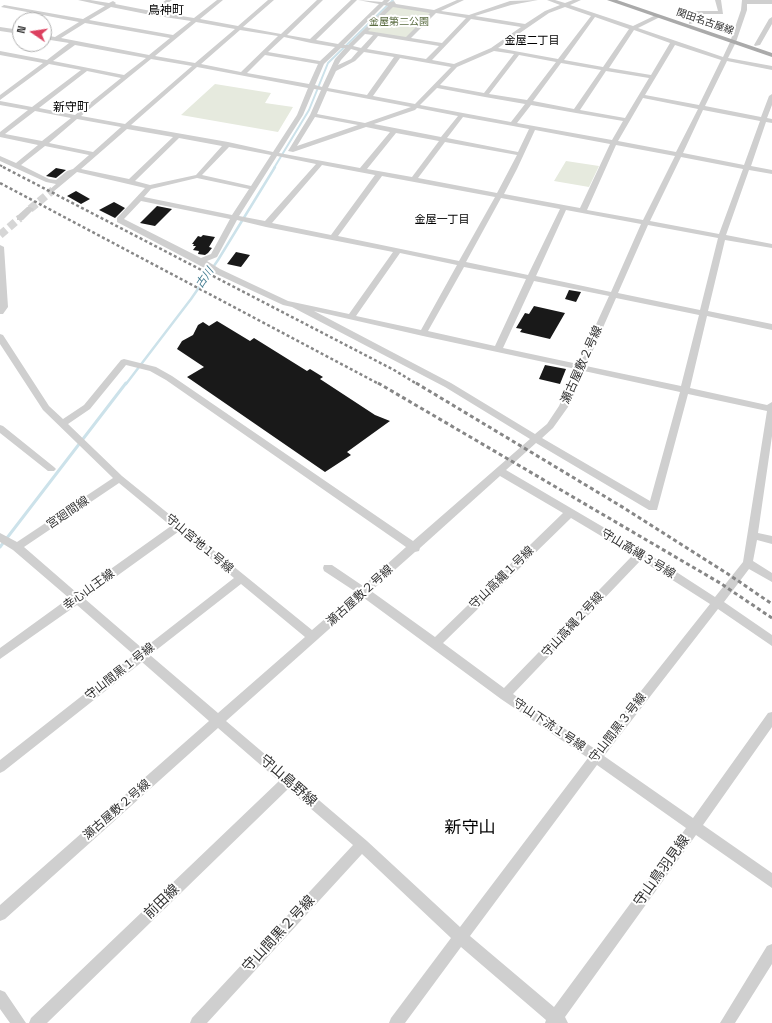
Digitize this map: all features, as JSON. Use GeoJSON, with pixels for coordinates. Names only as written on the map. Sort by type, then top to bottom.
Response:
{"type":"FeatureCollection","features":[{"type":"Feature","properties":{"kind":"main road","name":"関田名古屋線"},"geometry":{"type":"LineString","coordinates":[[610,0],[733,40],[772,50]]}},
{"type":"Feature","properties":{"kind":"main road","name":"関田名古屋線"},"geometry":{"type":"LineString","coordinates":[[621,0],[691,23],[772,55]]}},
{"type":"Feature","properties":{"kind":"street"},"geometry":{"type":"LineString","coordinates":[[82,0],[455,66]]}},
{"type":"Feature","properties":{"kind":"street"},"geometry":{"type":"LineString","coordinates":[[56,39],[118,0]]}},
{"type":"Feature","properties":{"kind":"street"},"geometry":{"type":"LineString","coordinates":[[151,12],[169,0]]}},
{"type":"Feature","properties":{"kind":"street"},"geometry":{"type":"LineString","coordinates":[[16,166],[220,0]]}},
{"type":"Feature","properties":{"kind":"street"},"geometry":{"type":"LineString","coordinates":[[53,190],[271,0]]}},
{"type":"Feature","properties":{"kind":"street"},"geometry":{"type":"LineString","coordinates":[[242,74],[320,0]]}},
{"type":"Feature","properties":{"kind":"street"},"geometry":{"type":"LineString","coordinates":[[311,41],[354,0]]}},
{"type":"Feature","properties":{"kind":"street"},"geometry":{"type":"LineString","coordinates":[[361,0],[385,2],[392,5],[525,26]]}},
{"type":"Feature","properties":{"kind":"street"},"geometry":{"type":"LineString","coordinates":[[288,156],[313,114],[322,89],[338,59],[397,0]]}},
{"type":"Feature","properties":{"kind":"street"},"geometry":{"type":"LineString","coordinates":[[407,39],[434,12],[461,0]]}},
{"type":"Feature","properties":{"kind":"street"},"geometry":{"type":"LineString","coordinates":[[428,61],[468,17],[510,3],[535,0]]}},
{"type":"Feature","properties":{"kind":"street"},"geometry":{"type":"LineString","coordinates":[[550,0],[723,59],[772,68]]}},
{"type":"Feature","properties":{"kind":"street"},"geometry":{"type":"LineString","coordinates":[[292,150],[413,109],[455,66],[492,49],[547,12],[578,0]]}},
{"type":"Feature","properties":{"kind":"street"},"geometry":{"type":"LineString","coordinates":[[691,23],[692,12],[721,13],[718,0]]}},
{"type":"Feature","properties":{"kind":"street"},"geometry":{"type":"LineString","coordinates":[[745,1],[772,2]]}},
{"type":"Feature","properties":{"kind":"street","name":"瀬古屋敷２号線"},"geometry":{"type":"LineString","coordinates":[[0,914],[415,548],[550,426],[564,408],[646,222],[733,40],[744,10],[745,1]]}},
{"type":"Feature","properties":{"kind":"street"},"geometry":{"type":"LineString","coordinates":[[204,263],[214,255],[234,218],[300,116],[313,87],[321,63],[385,2]]}},
{"type":"Feature","properties":{"kind":"street"},"geometry":{"type":"LineString","coordinates":[[2,8],[11,4]]}},
{"type":"Feature","properties":{"kind":"street"},"geometry":{"type":"LineString","coordinates":[[2,8],[175,37]]}},
{"type":"Feature","properties":{"kind":"street"},"geometry":{"type":"LineString","coordinates":[[513,124],[594,16]]}},
{"type":"Feature","properties":{"kind":"street"},"geometry":{"type":"LineString","coordinates":[[576,111],[632,29],[658,16]]}},
{"type":"Feature","properties":{"kind":"street"},"geometry":{"type":"LineString","coordinates":[[757,45],[772,19]]}},
{"type":"Feature","properties":{"kind":"street"},"geometry":{"type":"LineString","coordinates":[[0,29],[12,31]]}},
{"type":"Feature","properties":{"kind":"street"},"geometry":{"type":"LineString","coordinates":[[364,32],[443,45]]}},
{"type":"Feature","properties":{"kind":"street"},"geometry":{"type":"LineString","coordinates":[[333,70],[353,60],[378,34]]}},
{"type":"Feature","properties":{"kind":"street"},"geometry":{"type":"LineString","coordinates":[[52,38],[772,172]]}},
{"type":"Feature","properties":{"kind":"street"},"geometry":{"type":"LineString","coordinates":[[0,98],[75,42]]}},
{"type":"Feature","properties":{"kind":"street"},"geometry":{"type":"LineString","coordinates":[[583,210],[614,142],[673,43]]}},
{"type":"Feature","properties":{"kind":"street"},"geometry":{"type":"LineString","coordinates":[[492,49],[652,78]]}},
{"type":"Feature","properties":{"kind":"street"},"geometry":{"type":"LineString","coordinates":[[0,53],[125,77]]}},
{"type":"Feature","properties":{"kind":"street"},"geometry":{"type":"LineString","coordinates":[[264,53],[321,63]]}},
{"type":"Feature","properties":{"kind":"street"},"geometry":{"type":"LineString","coordinates":[[485,95],[518,54]]}},
{"type":"Feature","properties":{"kind":"street"},"geometry":{"type":"LineString","coordinates":[[0,62],[9,55]]}},
{"type":"Feature","properties":{"kind":"street"},"geometry":{"type":"LineString","coordinates":[[369,97],[398,56]]}},
{"type":"Feature","properties":{"kind":"street"},"geometry":{"type":"LineString","coordinates":[[0,135],[85,70]]}},
{"type":"Feature","properties":{"kind":"street"},"geometry":{"type":"LineString","coordinates":[[437,86],[627,120]]}},
{"type":"Feature","properties":{"kind":"street"},"geometry":{"type":"LineString","coordinates":[[641,96],[772,121]]}},
{"type":"Feature","properties":{"kind":"street"},"geometry":{"type":"LineString","coordinates":[[293,304],[448,385],[589,471],[653,507],[685,390],[722,237],[772,96]]}},
{"type":"Feature","properties":{"kind":"street"},"geometry":{"type":"LineString","coordinates":[[0,103],[77,116],[772,246]]}},
{"type":"Feature","properties":{"kind":"street"},"geometry":{"type":"LineString","coordinates":[[313,114],[520,154]]}},
{"type":"Feature","properties":{"kind":"street"},"geometry":{"type":"LineString","coordinates":[[414,179],[462,114]]}},
{"type":"Feature","properties":{"kind":"street"},"geometry":{"type":"LineString","coordinates":[[423,333],[514,169],[533,127]]}},
{"type":"Feature","properties":{"kind":"street"},"geometry":{"type":"LineString","coordinates":[[362,170],[395,130]]}},
{"type":"Feature","properties":{"kind":"street"},"geometry":{"type":"LineString","coordinates":[[0,135],[95,154]]}},
{"type":"Feature","properties":{"kind":"street"},"geometry":{"type":"LineString","coordinates":[[131,181],[179,135]]}},
{"type":"Feature","properties":{"kind":"street"},"geometry":{"type":"LineString","coordinates":[[0,158],[48,181],[58,182],[69,172],[76,170],[102,177],[131,181],[149,187],[198,176],[228,144]]}},
{"type":"Feature","properties":{"kind":"street"},"geometry":{"type":"LineString","coordinates":[[266,225],[321,162]]}},
{"type":"Feature","properties":{"kind":"street"},"geometry":{"type":"LineString","coordinates":[[333,238],[380,173]]}},
{"type":"Feature","properties":{"kind":"street"},"geometry":{"type":"LineString","coordinates":[[198,176],[254,188]]}},
{"type":"Feature","properties":{"kind":"street"},"geometry":{"type":"LineString","coordinates":[[149,187],[120,220],[204,263],[218,272],[286,303],[772,409]]}},
{"type":"Feature","properties":{"kind":"street"},"geometry":{"type":"LineString","coordinates":[[139,198],[397,252],[772,327]]}},
{"type":"Feature","properties":{"kind":"street"},"geometry":{"type":"LineString","coordinates":[[498,349],[564,207]]}},
{"type":"Feature","properties":{"kind":"street"},"geometry":{"type":"LineString","coordinates":[[20,218],[30,210]]}},
{"type":"Feature","properties":{"kind":"street"},"geometry":{"type":"LineString","coordinates":[[0,248],[4,307],[0,312]]}},
{"type":"Feature","properties":{"kind":"street"},"geometry":{"type":"LineString","coordinates":[[351,317],[397,252]]}},
{"type":"Feature","properties":{"kind":"street"},"geometry":{"type":"LineString","coordinates":[[0,337],[46,408],[62,424],[87,407],[124,362],[152,369],[170,378],[415,548]]}},
{"type":"Feature","properties":{"kind":"street","name":"守山間黒３号線"},"geometry":{"type":"LineString","coordinates":[[396,1023],[596,757],[748,563],[772,406]]}},
{"type":"Feature","properties":{"kind":"street","name":"守山宮地１号線"},"geometry":{"type":"LineString","coordinates":[[62,424],[119,478],[313,637]]}},
{"type":"Feature","properties":{"kind":"street"},"geometry":{"type":"LineString","coordinates":[[0,428],[51,469]]}},
{"type":"Feature","properties":{"kind":"street","name":"守山高縄３号線"},"geometry":{"type":"LineString","coordinates":[[500,471],[640,554],[717,603],[772,641]]}},
{"type":"Feature","properties":{"kind":"street","name":"宮廻間線"},"geometry":{"type":"LineString","coordinates":[[14,545],[119,478]]}},
{"type":"Feature","properties":{"kind":"street","name":"守山高縄１号線"},"geometry":{"type":"LineString","coordinates":[[435,644],[570,513]]}},
{"type":"Feature","properties":{"kind":"street","name":"幸心山王線"},"geometry":{"type":"LineString","coordinates":[[0,654],[178,526]]}},
{"type":"Feature","properties":{"kind":"street"},"geometry":{"type":"LineString","coordinates":[[752,535],[772,540]]}},
{"type":"Feature","properties":{"kind":"street","name":"守山島野線"},"geometry":{"type":"LineString","coordinates":[[0,537],[14,545],[362,845],[460,937],[555,1021]]}},
{"type":"Feature","properties":{"kind":"street","name":"守山高縄２号線"},"geometry":{"type":"LineString","coordinates":[[505,695],[640,554]]}},
{"type":"Feature","properties":{"kind":"street"},"geometry":{"type":"LineString","coordinates":[[748,563],[772,578]]}},
{"type":"Feature","properties":{"kind":"street","name":"守山下流１号線"},"geometry":{"type":"LineString","coordinates":[[328,568],[364,592],[505,695],[772,881]]}},
{"type":"Feature","properties":{"kind":"street","name":"守山間黒１号線"},"geometry":{"type":"LineString","coordinates":[[0,766],[241,578]]}},
{"type":"Feature","properties":{"kind":"street","name":"守山鳥羽見線"},"geometry":{"type":"LineString","coordinates":[[555,1021],[772,717]]}},
{"type":"Feature","properties":{"kind":"street","name":"前田線"},"geometry":{"type":"LineString","coordinates":[[36,1023],[288,781]]}},
{"type":"Feature","properties":{"kind":"street","name":"守山間黒２号線"},"geometry":{"type":"LineString","coordinates":[[197,1023],[362,845]]}},
{"type":"Feature","properties":{"kind":"street"},"geometry":{"type":"LineString","coordinates":[[727,1023],[772,951]]}},
{"type":"Feature","properties":{"kind":"street"},"geometry":{"type":"LineString","coordinates":[[0,997],[19,1023]]}},
{"type":"Feature","properties":{"kind":"green space","name":"金屋第二公園"},"geometry":{"type":"Polygon","coordinates":[[[393,6],[432,12],[406,38],[366,31],[393,6]]]}},
{"type":"Feature","properties":{"kind":"green space"},"geometry":{"type":"Polygon","coordinates":[[[215,84],[271,93],[265,103],[293,107],[278,132],[181,115],[215,84]]]}},
{"type":"Feature","properties":{"kind":"green space"},"geometry":{"type":"Polygon","coordinates":[[[566,161],[599,166],[589,187],[554,181],[566,161]]]}},
{"type":"Feature","properties":{"kind":"building"},"geometry":{"type":"Polygon","coordinates":[[[56,168],[66,170],[56,178],[46,176],[56,168]]]}},
{"type":"Feature","properties":{"kind":"building"},"geometry":{"type":"Polygon","coordinates":[[[76,191],[90,199],[81,204],[67,196],[76,191]]]}},
{"type":"Feature","properties":{"kind":"building"},"geometry":{"type":"Polygon","coordinates":[[[114,202],[125,208],[115,218],[99,210],[114,202]]]}},
{"type":"Feature","properties":{"kind":"building"},"geometry":{"type":"Polygon","coordinates":[[[157,206],[172,209],[155,226],[140,223],[157,206]]]}},
{"type":"Feature","properties":{"kind":"building"},"geometry":{"type":"Polygon","coordinates":[[[203,235],[215,237],[209,247],[212,248],[205,255],[198,254],[199,251],[193,250],[196,246],[193,246],[194,244],[192,244],[198,236],[201,237],[203,235]]]}},
{"type":"Feature","properties":{"kind":"building"},"geometry":{"type":"Polygon","coordinates":[[[236,252],[250,255],[241,267],[227,264],[236,252]]]}},
{"type":"Feature","properties":{"kind":"building"},"geometry":{"type":"Polygon","coordinates":[[[569,290],[581,292],[576,302],[565,299],[569,290]]]}},
{"type":"Feature","properties":{"kind":"building"},"geometry":{"type":"Polygon","coordinates":[[[534,306],[565,313],[550,339],[520,332],[522,329],[516,328],[525,313],[529,314],[534,306]]]}},
{"type":"Feature","properties":{"kind":"building"},"geometry":{"type":"Polygon","coordinates":[[[217,321],[250,341],[254,338],[307,371],[310,369],[323,377],[320,379],[375,415],[390,421],[347,452],[351,455],[325,472],[187,377],[204,367],[177,349],[182,341],[193,335],[198,325],[203,322],[209,326],[217,321]]]}},
{"type":"Feature","properties":{"kind":"building"},"geometry":{"type":"Polygon","coordinates":[[[545,365],[566,369],[560,384],[539,379],[545,365]]]}},
{"type":"Feature","properties":{"kind":"waterway","name":"古川"},"geometry":{"type":"LineString","coordinates":[[274,168],[309,110],[328,63],[393,0]]}},
{"type":"Feature","properties":{"kind":"waterway","name":"古川"},"geometry":{"type":"LineString","coordinates":[[126,384],[191,299],[218,260],[275,167]]}},
{"type":"Feature","properties":{"kind":"waterway","name":"古川"},"geometry":{"type":"LineString","coordinates":[[0,547],[126,383]]}},
{"type":"Feature","properties":{"kind":"tunnel"},"geometry":{"type":"LineString","coordinates":[[30,209],[53,190]]}},
{"type":"Feature","properties":{"kind":"tunnel"},"geometry":{"type":"LineString","coordinates":[[0,235],[20,218]]}},
{"type":"Feature","properties":{"kind":"railway"},"geometry":{"type":"LineString","coordinates":[[0,165],[5,168]]}},
{"type":"Feature","properties":{"kind":"railway"},"geometry":{"type":"LineString","coordinates":[[3,167],[394,370],[417,384]]}},
{"type":"Feature","properties":{"kind":"railway"},"geometry":{"type":"LineString","coordinates":[[0,183],[379,384]]}},
{"type":"Feature","properties":{"kind":"railway"},"geometry":{"type":"LineString","coordinates":[[378,383],[720,583],[772,618]]}},
{"type":"Feature","properties":{"kind":"railway"},"geometry":{"type":"LineString","coordinates":[[416,383],[624,508],[728,574],[772,604]]}},
{"type":"Feature","properties":{"kind":"district","name":"鳥神町"},"geometry":{"type":"Point","coordinates":[166,11]}},
{"type":"Feature","properties":{"kind":"district","name":"金屋二丁目"},"geometry":{"type":"Point","coordinates":[532,41]}},
{"type":"Feature","properties":{"kind":"district","name":"新守町"},"geometry":{"type":"Point","coordinates":[71,108]}},
{"type":"Feature","properties":{"kind":"district","name":"金屋一丁目"},"geometry":{"type":"Point","coordinates":[442,220]}},
{"type":"Feature","properties":{"kind":"district","name":"新守山"},"geometry":{"type":"Point","coordinates":[470,828]}}]}
